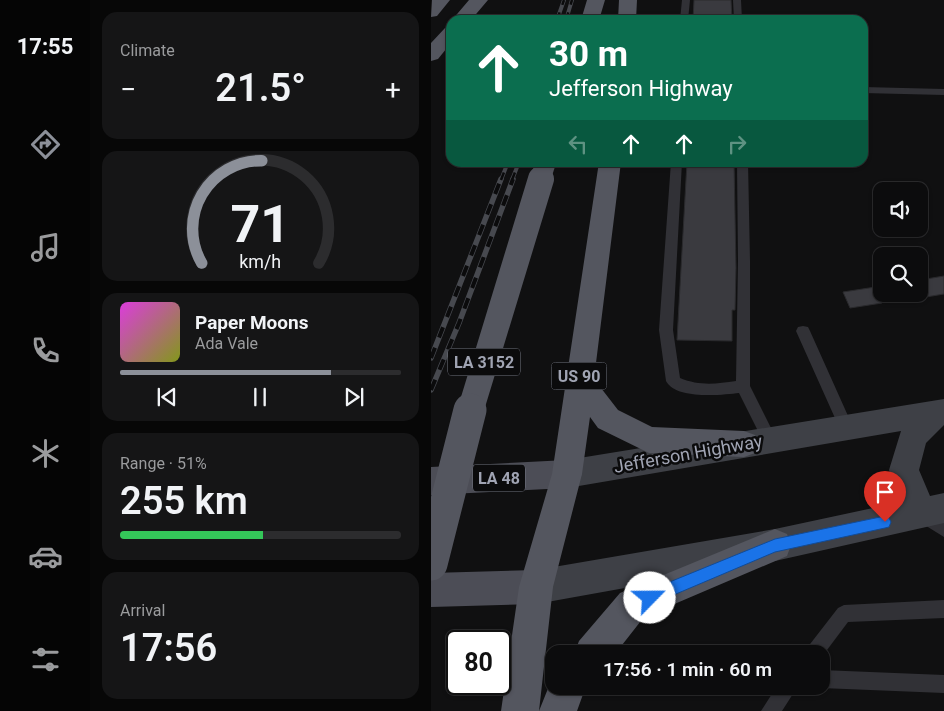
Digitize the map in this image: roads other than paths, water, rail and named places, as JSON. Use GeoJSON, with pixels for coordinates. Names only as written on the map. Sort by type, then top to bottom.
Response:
{"type":"FeatureCollection","features":[{"type":"Feature","properties":{"kind":"highway"},"geometry":{"type":"LineString","coordinates":[[431,12],[441,0]]}},
{"type":"Feature","properties":{"kind":"highway"},"geometry":{"type":"LineString","coordinates":[[466,15],[479,0]]}},
{"type":"Feature","properties":{"kind":"highway"},"geometry":{"type":"LineString","coordinates":[[592,15],[596,0]]}},
{"type":"Feature","properties":{"kind":"highway"},"geometry":{"type":"LineString","coordinates":[[628,15],[629,0]]}},
{"type":"Feature","properties":{"kind":"highway"},"geometry":{"type":"LineString","coordinates":[[431,55],[446,38]]}},
{"type":"Feature","properties":{"kind":"highway","name":"LA 3152"},"geometry":{"type":"LineString","coordinates":[[431,564],[476,389],[544,167]]}},
{"type":"Feature","properties":{"kind":"highway","name":"US 90"},"geometry":{"type":"LineString","coordinates":[[537,587],[567,474],[610,167]]}},
{"type":"Feature","properties":{"kind":"highway"},"geometry":{"type":"LineString","coordinates":[[579,380],[608,419],[649,440],[757,442]]}},
{"type":"Feature","properties":{"kind":"highway"},"geometry":{"type":"LineString","coordinates":[[599,645],[632,605],[775,545]]}},
{"type":"Feature","properties":{"kind":"highway"},"geometry":{"type":"LineString","coordinates":[[520,711],[537,587]]}},
{"type":"Feature","properties":{"kind":"highway"},"geometry":{"type":"LineString","coordinates":[[558,711],[564,695]]}},
{"type":"Feature","properties":{"kind":"main road","name":"Jefferson Highway"},"geometry":{"type":"LineString","coordinates":[[431,481],[567,474],[941,411]]}},
{"type":"Feature","properties":{"kind":"main road"},"geometry":{"type":"LineString","coordinates":[[431,590],[537,587],[936,517],[904,470],[913,437],[941,411]]}},
{"type":"Feature","properties":{"kind":"lane"},"geometry":{"type":"LineString","coordinates":[[685,15],[686,0]]}},
{"type":"Feature","properties":{"kind":"lane"},"geometry":{"type":"LineString","coordinates":[[737,0],[738,15]]}},
{"type":"Feature","properties":{"kind":"lane"},"geometry":{"type":"LineString","coordinates":[[868,90],[944,92]]}},
{"type":"Feature","properties":{"kind":"lane"},"geometry":{"type":"LineString","coordinates":[[677,167],[665,330],[673,381],[689,389],[702,392],[743,386]]}},
{"type":"Feature","properties":{"kind":"lane"},"geometry":{"type":"LineString","coordinates":[[742,167],[744,261],[743,386],[757,442]]}},
{"type":"Feature","properties":{"kind":"lane"},"geometry":{"type":"LineString","coordinates":[[803,331],[846,427]]}},
{"type":"Feature","properties":{"kind":"lane"},"geometry":{"type":"LineString","coordinates":[[820,645],[844,614],[944,609]]}},
{"type":"Feature","properties":{"kind":"lane"},"geometry":{"type":"LineString","coordinates":[[830,679],[944,684]]}},
{"type":"Feature","properties":{"kind":"lane"},"geometry":{"type":"LineString","coordinates":[[770,711],[782,695]]}},
{"type":"Feature","properties":{"kind":"railway"},"geometry":{"type":"LineString","coordinates":[[559,15],[564,0]]}},
{"type":"Feature","properties":{"kind":"railway"},"geometry":{"type":"LineString","coordinates":[[568,15],[572,0]]}},
{"type":"Feature","properties":{"kind":"railway"},"geometry":{"type":"LineString","coordinates":[[501,180],[506,167]]}},
{"type":"Feature","properties":{"kind":"railway"},"geometry":{"type":"LineString","coordinates":[[512,180],[517,167]]}},
{"type":"Feature","properties":{"kind":"railway"},"geometry":{"type":"LineString","coordinates":[[431,358],[501,179]]}},
{"type":"Feature","properties":{"kind":"railway"},"geometry":{"type":"LineString","coordinates":[[431,390],[459,323],[513,179]]}}]}
